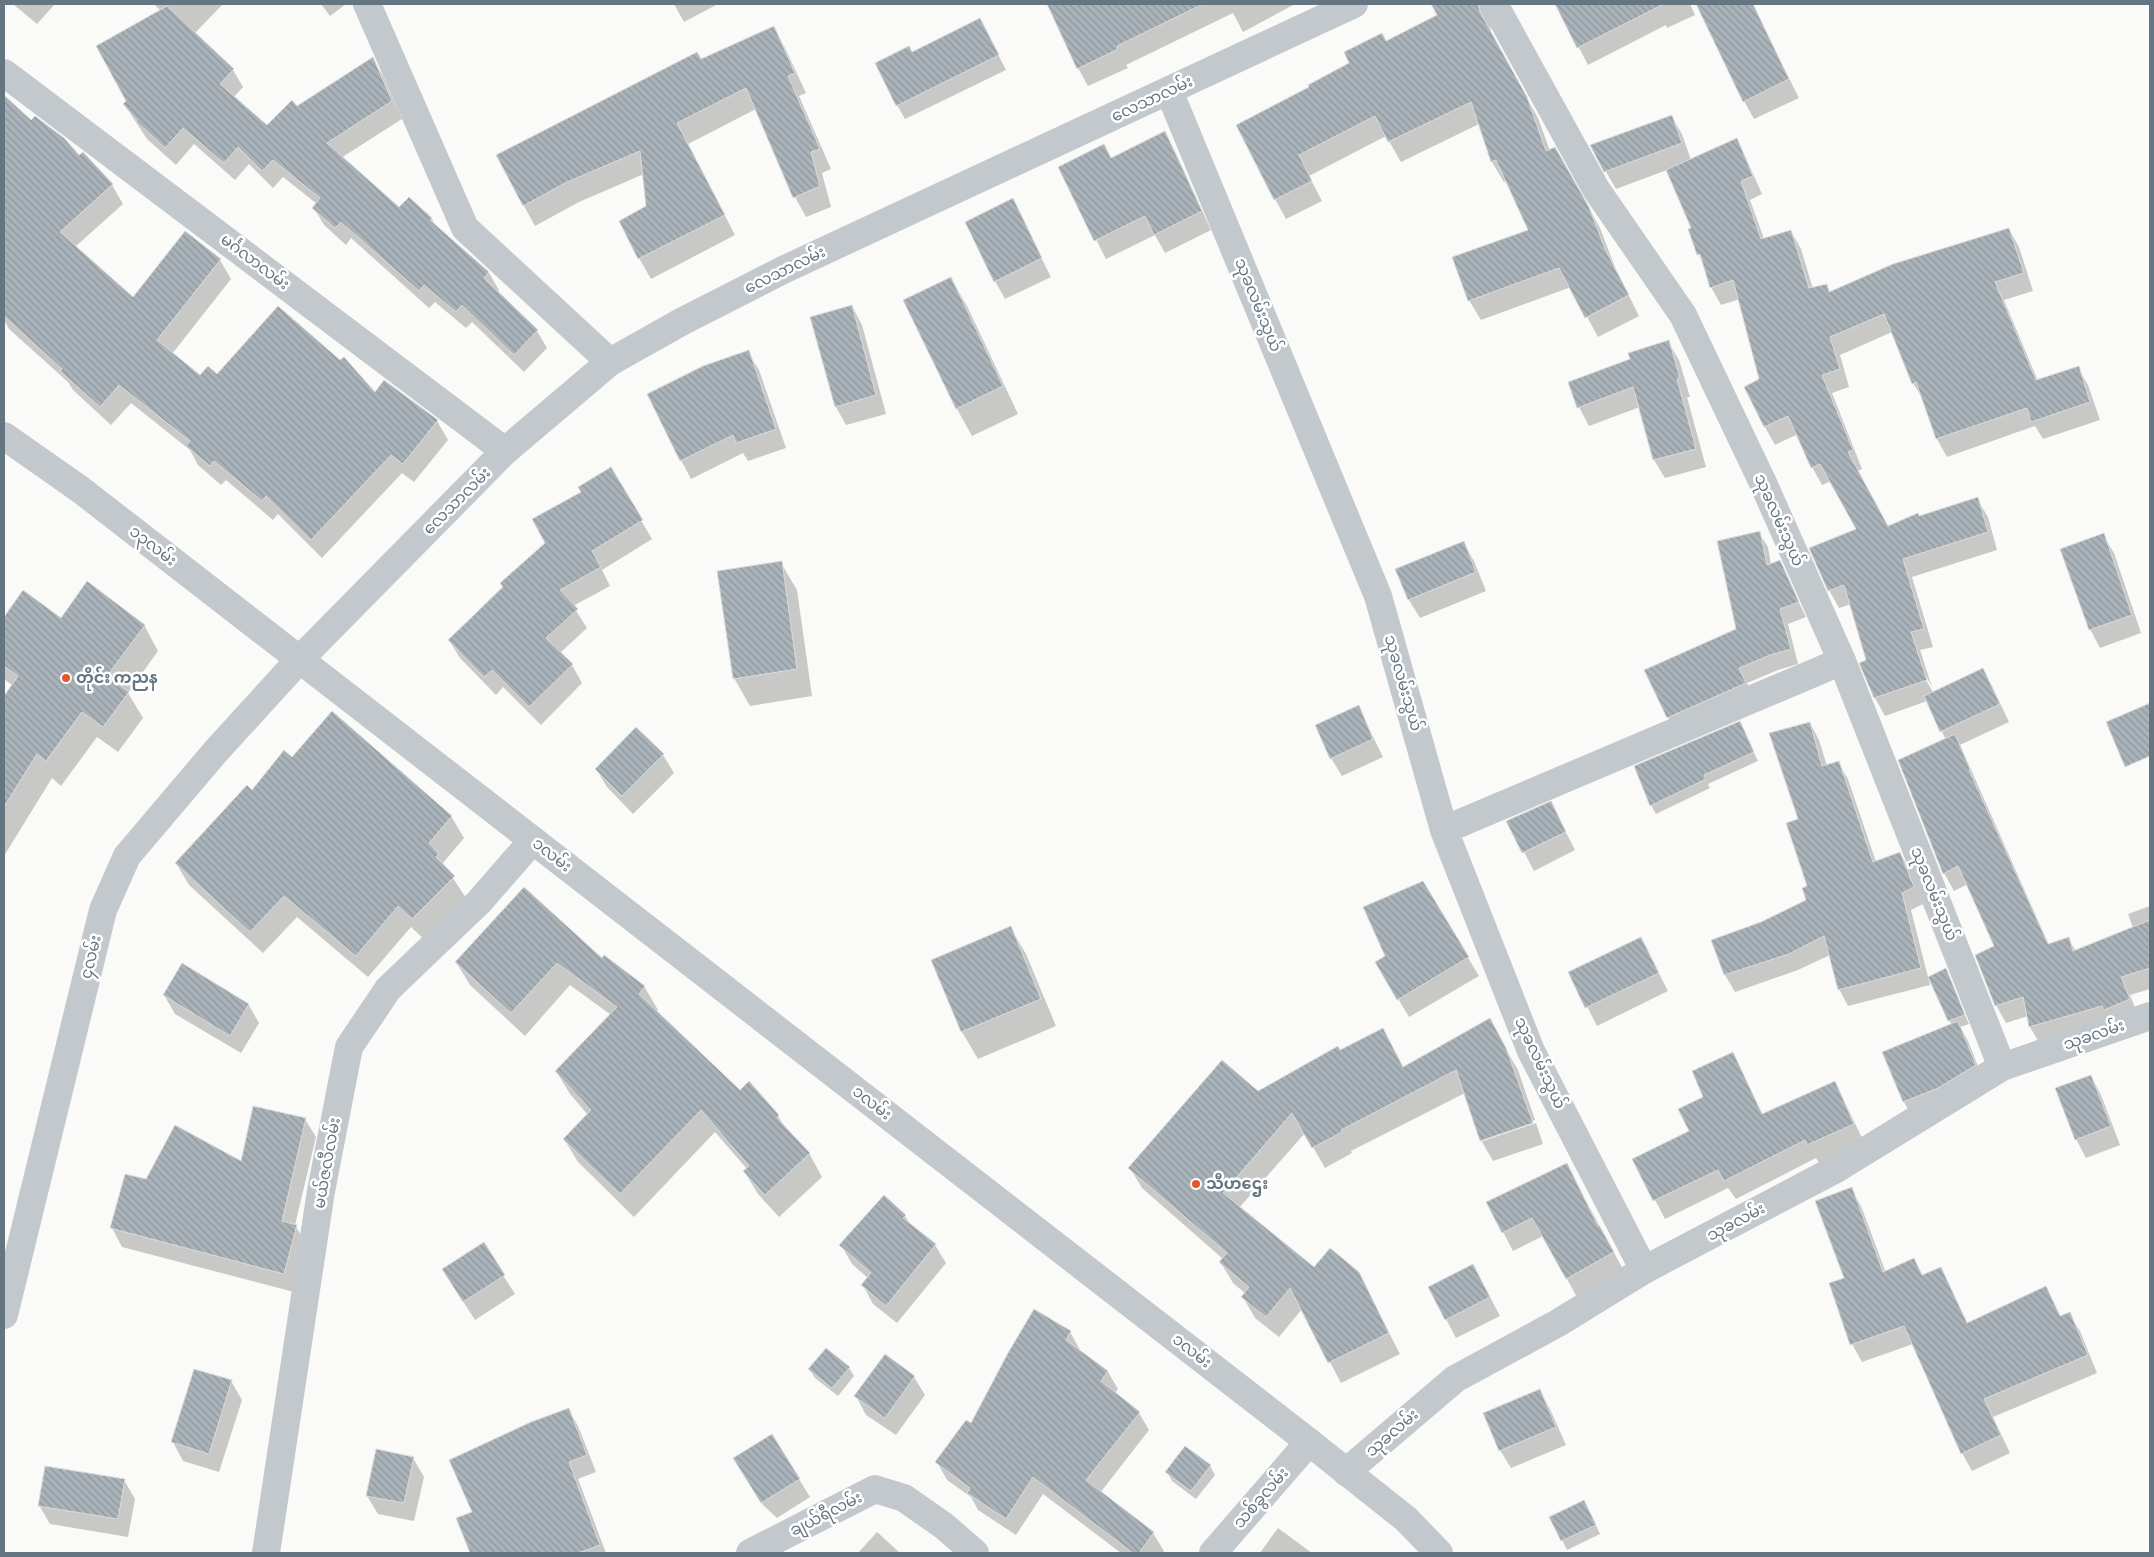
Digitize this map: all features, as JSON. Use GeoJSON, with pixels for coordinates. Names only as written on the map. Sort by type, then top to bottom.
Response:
{"type":"FeatureCollection","features":[{"type":"Feature","properties":{"kind":"street"},"geometry":{"type":"LineString","coordinates":[[367,4],[464,228],[610,362]]}},
{"type":"Feature","properties":{"kind":"street","name":"လေသာလမ်း"},"geometry":{"type":"LineString","coordinates":[[300,660],[505,451],[610,362],[683,321],[783,270],[1354,4]]}},
{"type":"Feature","properties":{"kind":"street","name":"သုခလမ်းသွယ်"},"geometry":{"type":"LineString","coordinates":[[1494,4],[1596,189],[1683,314],[1764,483],[1842,661],[2002,1067]]}},
{"type":"Feature","properties":{"kind":"street","name":"မင်္ဂလာလမ်း"},"geometry":{"type":"LineString","coordinates":[[4,72],[505,451]]}},
{"type":"Feature","properties":{"kind":"street","name":"သုခလမ်းသွယ်"},"geometry":{"type":"LineString","coordinates":[[1169,91],[1378,596],[1444,830],[1532,1051],[1644,1270]]}},
{"type":"Feature","properties":{"kind":"street","name":"၁၃လမ်း"},"geometry":{"type":"LineString","coordinates":[[4,436],[81,490],[300,660]]}},
{"type":"Feature","properties":{"kind":"street","name":"၁လမ်း"},"geometry":{"type":"LineString","coordinates":[[300,660],[1309,1442],[1406,1519],[1439,1553]]}},
{"type":"Feature","properties":{"kind":"street","name":"၄လမ်း"},"geometry":{"type":"LineString","coordinates":[[4,1315],[7,1284],[103,910],[127,856],[216,751],[300,660]]}},
{"type":"Feature","properties":{"kind":"street"},"geometry":{"type":"LineString","coordinates":[[1444,830],[1842,661]]}},
{"type":"Feature","properties":{"kind":"street","name":"မယ်ဇလီလမ်း"},"geometry":{"type":"LineString","coordinates":[[266,1553],[321,1191],[349,1047],[388,989],[479,902],[533,840]]}},
{"type":"Feature","properties":{"kind":"street","name":"သုခလမ်း"},"geometry":{"type":"LineString","coordinates":[[1346,1472],[1455,1379],[1558,1323],[1644,1270],[1836,1169],[2002,1067],[2150,1016]]}},
{"type":"Feature","properties":{"kind":"street","name":"သစ်ခွလမ်း"},"geometry":{"type":"LineString","coordinates":[[1212,1553],[1309,1442]]}},
{"type":"Feature","properties":{"kind":"street","name":"ချယ်ရီလမ်း"},"geometry":{"type":"LineString","coordinates":[[750,1553],[875,1489],[904,1498],[944,1526],[975,1553]]}},
{"type":"Feature","properties":{"kind":"building"},"geometry":{"type":"Polygon","coordinates":[[[1047,4],[1203,4],[1117,46],[1118,49],[1077,69],[1047,4]]]}},
{"type":"Feature","properties":{"kind":"building"},"geometry":{"type":"Polygon","coordinates":[[[1431,4],[1478,4],[1480,12],[1527,97],[1546,151],[1555,147],[1589,207],[1605,249],[1629,295],[1585,318],[1559,268],[1468,301],[1452,257],[1528,230],[1496,160],[1491,162],[1471,102],[1388,142],[1375,116],[1299,155],[1312,181],[1274,200],[1236,125],[1309,87],[1308,85],[1349,63],[1344,52],[1382,33],[1386,41],[1437,15],[1431,4]]]}},
{"type":"Feature","properties":{"kind":"building"},"geometry":{"type":"Polygon","coordinates":[[[1555,4],[1664,4],[1577,48],[1555,4]]]}},
{"type":"Feature","properties":{"kind":"building"},"geometry":{"type":"Polygon","coordinates":[[[1696,4],[1753,4],[1789,79],[1743,102],[1696,4]]]}},
{"type":"Feature","properties":{"kind":"building"},"geometry":{"type":"Polygon","coordinates":[[[167,6],[234,69],[220,84],[267,125],[292,100],[297,106],[373,57],[392,101],[327,143],[399,207],[409,197],[432,218],[430,220],[489,272],[484,278],[538,330],[514,355],[462,305],[456,312],[424,285],[419,291],[341,222],[335,228],[312,208],[320,198],[273,160],[262,171],[238,147],[224,163],[183,128],[165,148],[136,121],[123,104],[126,101],[96,46],[167,6]]]}},
{"type":"Feature","properties":{"kind":"building"},"geometry":{"type":"Polygon","coordinates":[[[980,18],[999,55],[896,106],[875,63],[909,46],[912,52],[980,18]]]}},
{"type":"Feature","properties":{"kind":"building"},"geometry":{"type":"Polygon","coordinates":[[[774,26],[795,73],[788,76],[820,149],[811,152],[820,186],[793,198],[746,88],[677,123],[725,215],[638,259],[619,221],[646,206],[640,151],[567,182],[523,206],[496,155],[697,52],[701,59],[774,26]]]}},
{"type":"Feature","properties":{"kind":"building"},"geometry":{"type":"Polygon","coordinates":[[[4,95],[31,120],[35,116],[64,138],[79,155],[83,152],[113,184],[60,232],[133,297],[185,231],[221,259],[157,340],[200,375],[208,366],[217,374],[278,306],[340,360],[344,357],[375,392],[384,380],[438,420],[403,464],[391,455],[311,540],[266,496],[262,501],[214,461],[210,466],[186,446],[190,441],[119,385],[100,407],[60,371],[62,369],[4,316],[4,95]]]}},
{"type":"Feature","properties":{"kind":"building"},"geometry":{"type":"Polygon","coordinates":[[[1672,115],[1682,143],[1604,172],[1590,145],[1672,115]]]}},
{"type":"Feature","properties":{"kind":"building"},"geometry":{"type":"Polygon","coordinates":[[[1165,131],[1202,211],[1154,235],[1145,216],[1094,241],[1058,167],[1104,144],[1111,158],[1165,131]]]}},
{"type":"Feature","properties":{"kind":"building"},"geometry":{"type":"Polygon","coordinates":[[[1737,138],[1753,176],[1741,181],[1761,239],[1791,230],[1809,288],[1827,284],[1829,292],[1893,264],[2009,228],[2024,273],[1995,282],[2036,380],[2079,366],[2090,402],[2031,422],[2027,408],[1936,439],[1916,382],[1912,384],[1884,314],[1830,337],[1840,369],[1822,375],[1853,450],[1848,452],[1888,526],[1918,513],[1919,516],[1978,497],[1988,532],[1903,559],[1924,629],[1911,632],[1927,680],[1874,698],[1859,663],[1866,660],[1844,585],[1828,591],[1809,548],[1856,529],[1820,464],[1811,468],[1788,416],[1764,427],[1744,387],[1759,379],[1733,280],[1710,288],[1700,254],[1697,255],[1688,229],[1691,228],[1666,170],[1737,138]]]}},
{"type":"Feature","properties":{"kind":"building"},"geometry":{"type":"Polygon","coordinates":[[[1013,198],[1042,258],[994,282],[965,222],[1013,198]]]}},
{"type":"Feature","properties":{"kind":"building"},"geometry":{"type":"Polygon","coordinates":[[[951,277],[1003,386],[956,409],[903,300],[951,277]]]}},
{"type":"Feature","properties":{"kind":"building"},"geometry":{"type":"Polygon","coordinates":[[[852,305],[876,395],[835,407],[810,317],[852,305]]]}},
{"type":"Feature","properties":{"kind":"building"},"geometry":{"type":"Polygon","coordinates":[[[1669,340],[1680,378],[1677,379],[1696,449],[1653,460],[1633,387],[1577,408],[1568,382],[1630,359],[1628,353],[1669,340]]]}},
{"type":"Feature","properties":{"kind":"building"},"geometry":{"type":"Polygon","coordinates":[[[749,350],[776,429],[736,443],[733,435],[680,461],[647,394],[703,366],[749,350]]]}},
{"type":"Feature","properties":{"kind":"building"},"geometry":{"type":"Polygon","coordinates":[[[611,467],[643,520],[592,551],[601,567],[560,590],[578,609],[546,638],[573,664],[529,707],[492,670],[484,677],[448,640],[503,587],[500,583],[545,543],[532,519],[581,492],[578,487],[611,467]]]}},
{"type":"Feature","properties":{"kind":"building"},"geometry":{"type":"Polygon","coordinates":[[[1760,531],[1767,565],[1780,560],[1799,602],[1780,609],[1791,649],[1770,655],[1739,668],[1746,683],[1667,718],[1644,670],[1736,629],[1717,541],[1760,531]]]}},
{"type":"Feature","properties":{"kind":"building"},"geometry":{"type":"Polygon","coordinates":[[[2104,533],[2132,615],[2089,630],[2060,549],[2104,533]]]}},
{"type":"Feature","properties":{"kind":"building"},"geometry":{"type":"Polygon","coordinates":[[[1464,541],[1476,572],[1408,600],[1395,569],[1464,541]]]}},
{"type":"Feature","properties":{"kind":"building"},"geometry":{"type":"Polygon","coordinates":[[[782,561],[797,669],[733,679],[717,571],[782,561]]]}},
{"type":"Feature","properties":{"kind":"building"},"geometry":{"type":"Polygon","coordinates":[[[87,581],[145,625],[107,676],[129,692],[103,727],[82,712],[46,761],[37,754],[4,807],[4,696],[18,676],[4,666],[4,617],[23,590],[61,618],[87,581]]]}},
{"type":"Feature","properties":{"kind":"building"},"geometry":{"type":"Polygon","coordinates":[[[1983,668],[2000,704],[1940,732],[1924,696],[1983,668]]]}},
{"type":"Feature","properties":{"kind":"building"},"geometry":{"type":"Polygon","coordinates":[[[2150,703],[2150,756],[2125,767],[2106,722],[2150,703]]]}},
{"type":"Feature","properties":{"kind":"building"},"geometry":{"type":"Polygon","coordinates":[[[1359,705],[1373,739],[1330,759],[1315,725],[1359,705]]]}},
{"type":"Feature","properties":{"kind":"building"},"geometry":{"type":"Polygon","coordinates":[[[332,711],[452,816],[429,843],[439,854],[436,857],[455,876],[412,919],[398,906],[356,956],[284,896],[250,932],[175,863],[247,785],[252,790],[284,750],[292,757],[332,711]]]}},
{"type":"Feature","properties":{"kind":"building"},"geometry":{"type":"Polygon","coordinates":[[[1740,721],[1754,752],[1704,775],[1706,779],[1650,806],[1634,766],[1740,721]]]}},
{"type":"Feature","properties":{"kind":"building"},"geometry":{"type":"Polygon","coordinates":[[[1810,722],[1822,766],[1839,761],[1873,862],[1900,852],[1914,887],[1902,893],[1921,968],[1838,990],[1824,936],[1789,954],[1724,975],[1711,940],[1761,922],[1806,900],[1802,888],[1807,886],[1786,823],[1798,819],[1769,733],[1810,722]]]}},
{"type":"Feature","properties":{"kind":"building"},"geometry":{"type":"Polygon","coordinates":[[[636,727],[664,754],[622,796],[595,769],[636,727]]]}},
{"type":"Feature","properties":{"kind":"building"},"geometry":{"type":"Polygon","coordinates":[[[1955,734],[1969,770],[2048,944],[2069,937],[2073,951],[2150,920],[2150,968],[2121,977],[2130,999],[2104,1010],[2102,1006],[2029,1027],[2023,997],[1995,1006],[1975,955],[1994,946],[1958,866],[1943,874],[1898,760],[1955,734]]]}},
{"type":"Feature","properties":{"kind":"building"},"geometry":{"type":"Polygon","coordinates":[[[1551,801],[1566,832],[1522,853],[1506,821],[1551,801]]]}},
{"type":"Feature","properties":{"kind":"building"},"geometry":{"type":"Polygon","coordinates":[[[1423,881],[1469,957],[1397,1000],[1375,962],[1385,956],[1363,907],[1423,881]]]}},
{"type":"Feature","properties":{"kind":"building"},"geometry":{"type":"Polygon","coordinates":[[[524,887],[602,958],[604,955],[645,986],[639,994],[740,1090],[749,1081],[779,1115],[777,1118],[810,1153],[765,1195],[743,1171],[749,1166],[701,1110],[620,1194],[563,1139],[591,1110],[555,1071],[617,1007],[557,963],[511,1013],[455,962],[524,887]]]}},
{"type":"Feature","properties":{"kind":"building"},"geometry":{"type":"Polygon","coordinates":[[[1011,926],[1041,999],[961,1032],[931,960],[1011,926]]]}},
{"type":"Feature","properties":{"kind":"building"},"geometry":{"type":"Polygon","coordinates":[[[1641,937],[1659,973],[1585,1008],[1568,972],[1641,937]]]}},
{"type":"Feature","properties":{"kind":"building"},"geometry":{"type":"Polygon","coordinates":[[[182,963],[249,1004],[230,1036],[163,995],[182,963]]]}},
{"type":"Feature","properties":{"kind":"building"},"geometry":{"type":"Polygon","coordinates":[[[1946,968],[1965,1015],[1948,1021],[1928,977],[1946,968]]]}},
{"type":"Feature","properties":{"kind":"building"},"geometry":{"type":"Polygon","coordinates":[[[1490,1018],[1506,1048],[1533,1123],[1480,1141],[1456,1070],[1341,1130],[1342,1132],[1312,1148],[1292,1113],[1223,1193],[1314,1267],[1330,1248],[1359,1272],[1389,1333],[1328,1363],[1290,1288],[1266,1317],[1241,1297],[1249,1287],[1219,1262],[1227,1253],[1128,1168],[1222,1060],[1258,1091],[1338,1046],[1340,1050],[1383,1028],[1403,1067],[1490,1018]]]}},
{"type":"Feature","properties":{"kind":"building"},"geometry":{"type":"Polygon","coordinates":[[[1958,1021],[1976,1065],[1938,1088],[1903,1102],[1882,1052],[1958,1021]]]}},
{"type":"Feature","properties":{"kind":"building"},"geometry":{"type":"Polygon","coordinates":[[[1733,1052],[1762,1114],[1835,1081],[1854,1124],[1807,1145],[1805,1140],[1724,1181],[1718,1170],[1653,1201],[1632,1159],[1689,1131],[1678,1109],[1703,1097],[1692,1071],[1733,1052]]]}},
{"type":"Feature","properties":{"kind":"building"},"geometry":{"type":"Polygon","coordinates":[[[2091,1075],[2111,1126],[2075,1140],[2055,1088],[2091,1075]]]}},
{"type":"Feature","properties":{"kind":"building"},"geometry":{"type":"Polygon","coordinates":[[[253,1106],[306,1118],[282,1221],[297,1225],[284,1274],[110,1228],[125,1174],[146,1179],[175,1125],[241,1161],[253,1106]]]}},
{"type":"Feature","properties":{"kind":"building"},"geometry":{"type":"Polygon","coordinates":[[[1567,1163],[1598,1226],[1614,1252],[1566,1279],[1532,1218],[1502,1233],[1486,1202],[1567,1163]]]}},
{"type":"Feature","properties":{"kind":"building"},"geometry":{"type":"Polygon","coordinates":[[[1852,1187],[1883,1272],[1914,1258],[1922,1275],[1941,1267],[1967,1323],[2046,1286],[2060,1316],[2070,1312],[2088,1355],[1984,1399],[2001,1435],[1961,1454],[1904,1326],[1850,1345],[1829,1283],[1844,1278],[1815,1201],[1852,1187]]]}},
{"type":"Feature","properties":{"kind":"building"},"geometry":{"type":"Polygon","coordinates":[[[884,1195],[906,1215],[903,1218],[936,1244],[886,1306],[861,1285],[871,1273],[839,1245],[884,1195]]]}},
{"type":"Feature","properties":{"kind":"building"},"geometry":{"type":"Polygon","coordinates":[[[484,1242],[505,1275],[463,1302],[442,1269],[484,1242]]]}},
{"type":"Feature","properties":{"kind":"building"},"geometry":{"type":"Polygon","coordinates":[[[1473,1264],[1490,1297],[1445,1320],[1428,1287],[1473,1264]]]}},
{"type":"Feature","properties":{"kind":"building"},"geometry":{"type":"Polygon","coordinates":[[[1034,1309],[1071,1331],[1066,1340],[1108,1371],[1101,1381],[1140,1412],[1086,1480],[1154,1532],[1139,1553],[1133,1553],[1033,1477],[1006,1519],[967,1493],[970,1488],[935,1462],[966,1420],[971,1423],[1034,1309]]]}},
{"type":"Feature","properties":{"kind":"building"},"geometry":{"type":"Polygon","coordinates":[[[826,1348],[850,1367],[832,1388],[808,1369],[826,1348]]]}},
{"type":"Feature","properties":{"kind":"building"},"geometry":{"type":"Polygon","coordinates":[[[885,1354],[915,1376],[885,1418],[854,1396],[885,1354]]]}},
{"type":"Feature","properties":{"kind":"building"},"geometry":{"type":"Polygon","coordinates":[[[194,1369],[232,1380],[209,1454],[171,1442],[194,1369]]]}},
{"type":"Feature","properties":{"kind":"building"},"geometry":{"type":"Polygon","coordinates":[[[1540,1389],[1556,1427],[1499,1451],[1483,1413],[1540,1389]]]}},
{"type":"Feature","properties":{"kind":"building"},"geometry":{"type":"Polygon","coordinates":[[[569,1408],[587,1455],[569,1462],[600,1545],[578,1553],[470,1553],[456,1518],[472,1512],[449,1460],[531,1422],[569,1408]]]}},
{"type":"Feature","properties":{"kind":"building"},"geometry":{"type":"Polygon","coordinates":[[[772,1434],[800,1479],[761,1503],[733,1458],[772,1434]]]}},
{"type":"Feature","properties":{"kind":"building"},"geometry":{"type":"Polygon","coordinates":[[[1185,1446],[1211,1465],[1191,1491],[1165,1472],[1185,1446]]]}},
{"type":"Feature","properties":{"kind":"building"},"geometry":{"type":"Polygon","coordinates":[[[376,1449],[414,1457],[404,1503],[366,1496],[376,1449]]]}},
{"type":"Feature","properties":{"kind":"building"},"geometry":{"type":"Polygon","coordinates":[[[45,1466],[125,1479],[118,1519],[38,1506],[45,1466]]]}},
{"type":"Feature","properties":{"kind":"building"},"geometry":{"type":"Polygon","coordinates":[[[1584,1500],[1596,1525],[1561,1541],[1549,1517],[1584,1500]]]}},
{"type":"Feature","properties":{"kind":"place","name":"တိုင်း ကညန"},"geometry":{"type":"Point","coordinates":[66,678]}},
{"type":"Feature","properties":{"kind":"place","name":"သီဟဌေး"},"geometry":{"type":"Point","coordinates":[1196,1184]}}]}
